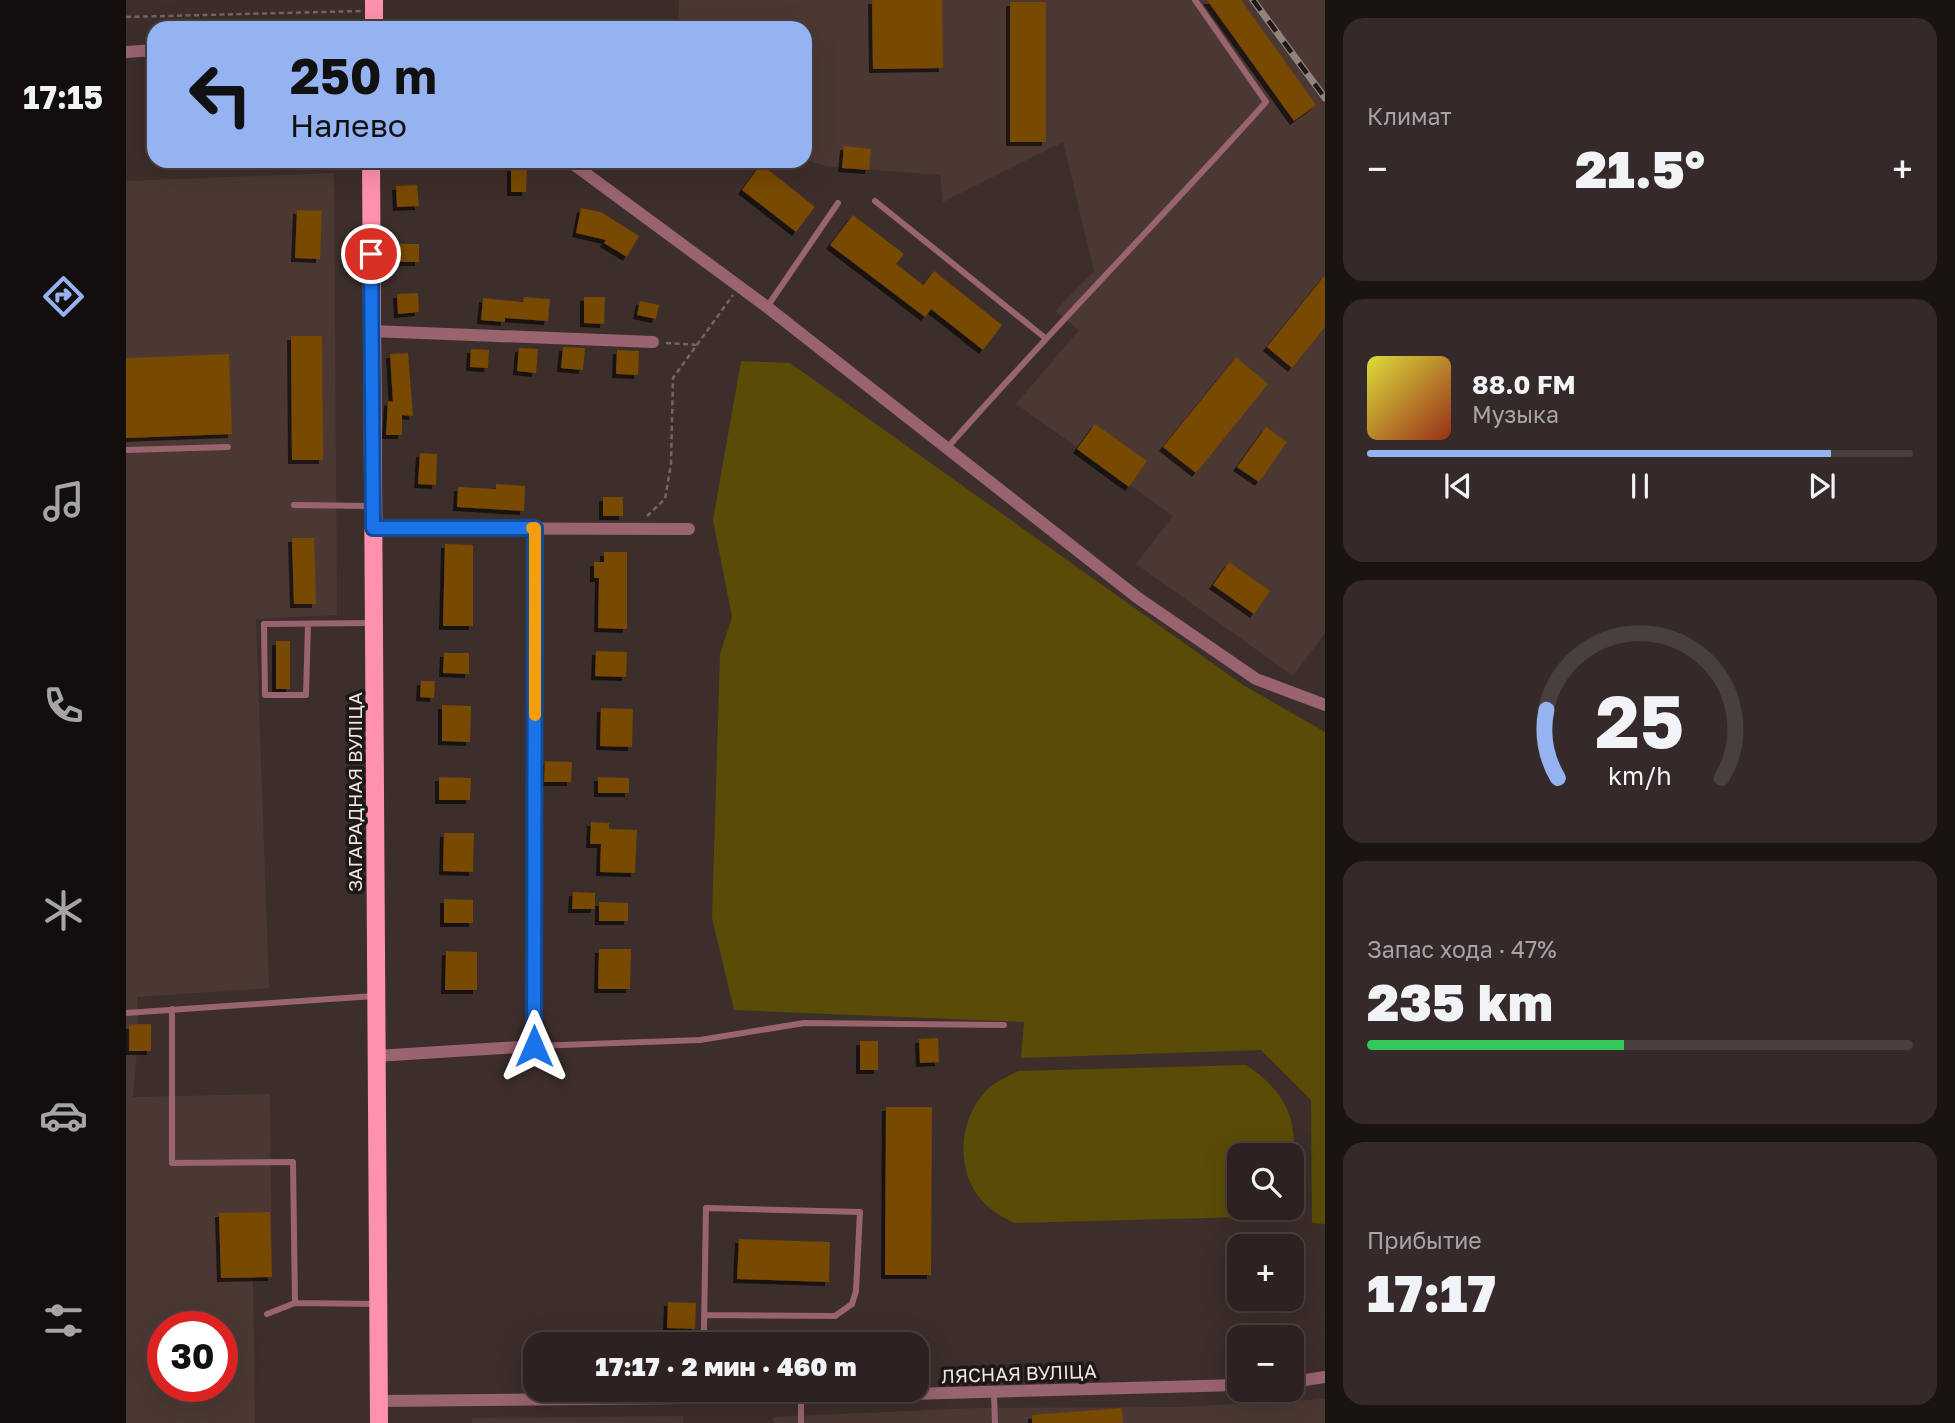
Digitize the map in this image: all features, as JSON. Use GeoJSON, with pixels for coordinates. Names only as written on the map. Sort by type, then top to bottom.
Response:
{"type":"FeatureCollection","features":[{"type":"Feature","properties":{"kind":"main road","name":"ЗАГАРАДНАЯ ВУЛІЦА"},"geometry":{"type":"LineString","coordinates":[[371,168],[379,1423]]}},
{"type":"Feature","properties":{"kind":"street"},"geometry":{"type":"LineString","coordinates":[[126,52],[147,50]]}},
{"type":"Feature","properties":{"kind":"street"},"geometry":{"type":"LineString","coordinates":[[578,168],[767,307],[1138,598],[1255,679],[1325,705]]}},
{"type":"Feature","properties":{"kind":"street"},"geometry":{"type":"LineString","coordinates":[[371,331],[653,342]]}},
{"type":"Feature","properties":{"kind":"street"},"geometry":{"type":"LineString","coordinates":[[373,528],[689,529]]}},
{"type":"Feature","properties":{"kind":"street"},"geometry":{"type":"LineString","coordinates":[[376,1056],[534,1046],[535,528]]}},
{"type":"Feature","properties":{"kind":"street"},"geometry":{"type":"LineString","coordinates":[[1304,1380],[1325,1377]]}},
{"type":"Feature","properties":{"kind":"street","name":"ЛЯСНАЯ ВУЛІЦА"},"geometry":{"type":"LineString","coordinates":[[929,1394],[1227,1385]]}},
{"type":"Feature","properties":{"kind":"street","name":"ЛЯСНАЯ ВУЛІЦА"},"geometry":{"type":"LineString","coordinates":[[379,1401],[523,1398]]}},
{"type":"Feature","properties":{"kind":"lane"},"geometry":{"type":"LineString","coordinates":[[947,448],[1044,337],[1153,227],[1266,102],[1195,0]]}},
{"type":"Feature","properties":{"kind":"lane"},"geometry":{"type":"LineString","coordinates":[[875,201],[1044,337]]}},
{"type":"Feature","properties":{"kind":"lane"},"geometry":{"type":"LineString","coordinates":[[767,307],[838,203]]}},
{"type":"Feature","properties":{"kind":"lane"},"geometry":{"type":"LineString","coordinates":[[126,450],[228,447]]}},
{"type":"Feature","properties":{"kind":"lane"},"geometry":{"type":"LineString","coordinates":[[293,505],[372,506]]}},
{"type":"Feature","properties":{"kind":"lane"},"geometry":{"type":"LineString","coordinates":[[308,625],[306,695],[265,695],[264,624],[374,623]]}},
{"type":"Feature","properties":{"kind":"lane"},"geometry":{"type":"LineString","coordinates":[[126,1013],[376,996]]}},
{"type":"Feature","properties":{"kind":"lane"},"geometry":{"type":"LineString","coordinates":[[172,1009],[172,1163],[293,1162],[295,1303]]}},
{"type":"Feature","properties":{"kind":"lane"},"geometry":{"type":"LineString","coordinates":[[534,1046],[700,1040],[804,1023],[1004,1025]]}},
{"type":"Feature","properties":{"kind":"lane"},"geometry":{"type":"LineString","coordinates":[[704,1315],[835,1316],[852,1304],[856,1291],[860,1212],[706,1208],[704,1315],[704,1332]]}},
{"type":"Feature","properties":{"kind":"lane"},"geometry":{"type":"LineString","coordinates":[[267,1314],[295,1303],[380,1304]]}},
{"type":"Feature","properties":{"kind":"lane"},"geometry":{"type":"LineString","coordinates":[[994,1393],[995,1423]]}},
{"type":"Feature","properties":{"kind":"lane"},"geometry":{"type":"LineString","coordinates":[[801,1402],[802,1423]]}},
{"type":"Feature","properties":{"kind":"path"},"geometry":{"type":"LineString","coordinates":[[126,17],[374,13]]}},
{"type":"Feature","properties":{"kind":"path"},"geometry":{"type":"LineString","coordinates":[[631,528],[665,499],[671,464],[673,378],[738,287]]}},
{"type":"Feature","properties":{"kind":"path"},"geometry":{"type":"LineString","coordinates":[[653,342],[698,345]]}},
{"type":"Feature","properties":{"kind":"shaded area"},"geometry":{"type":"Polygon","coordinates":[[[679,0],[1325,0],[1325,633],[1293,676],[1136,564],[1173,516],[1016,404],[1079,330],[1055,311],[1094,271],[1063,142],[943,202],[940,175],[827,166],[812,162],[812,21],[678,21],[679,0]]]}},
{"type":"Feature","properties":{"kind":"shaded area"},"geometry":{"type":"Polygon","coordinates":[[[334,173],[337,615],[256,619],[269,988],[137,997],[138,1024],[151,1024],[151,1051],[137,1052],[133,1097],[270,1094],[272,1277],[253,1278],[255,1423],[126,1423],[126,181],[334,173]]]}},
{"type":"Feature","properties":{"kind":"shaded area"},"geometry":{"type":"Polygon","coordinates":[[[741,361],[790,363],[1243,685],[1325,732],[1325,1224],[1312,1223],[1311,1100],[1261,1050],[1021,1058],[1024,1022],[734,1010],[712,918],[720,654],[732,617],[713,520],[741,361]]]}},
{"type":"Feature","properties":{"kind":"shaded area"},"geometry":{"type":"Polygon","coordinates":[[[1246,1065],[1269,1083],[1285,1104],[1293,1129],[1294,1143],[1227,1143],[1227,1217],[1014,1223],[998,1214],[976,1193],[965,1167],[964,1138],[967,1124],[980,1098],[990,1087],[1018,1071],[1246,1065]]]}},
{"type":"Feature","properties":{"kind":"shaded area"},"geometry":{"type":"Polygon","coordinates":[[[1325,1399],[1325,1423],[774,1423],[773,1417],[977,1408],[1181,1407],[1325,1399]]]}},
{"type":"Feature","properties":{"kind":"shaded area"},"geometry":{"type":"Polygon","coordinates":[[[683,1416],[683,1423],[472,1423],[472,1418],[683,1416]]]}},
{"type":"Feature","properties":{"kind":"building"},"geometry":{"type":"Polygon","coordinates":[[[872,0],[942,0],[943,68],[873,69],[872,0]]]}},
{"type":"Feature","properties":{"kind":"building"},"geometry":{"type":"Polygon","coordinates":[[[1207,0],[1241,0],[1316,105],[1294,121],[1207,0]]]}},
{"type":"Feature","properties":{"kind":"building"},"geometry":{"type":"Polygon","coordinates":[[[1010,2],[1046,2],[1046,142],[1010,142],[1010,2]]]}},
{"type":"Feature","properties":{"kind":"building"},"geometry":{"type":"Polygon","coordinates":[[[844,146],[871,149],[869,170],[842,168],[844,146]]]}},
{"type":"Feature","properties":{"kind":"building"},"geometry":{"type":"Polygon","coordinates":[[[511,168],[527,168],[526,192],[511,192],[511,168]]]}},
{"type":"Feature","properties":{"kind":"building"},"geometry":{"type":"Polygon","coordinates":[[[758,168],[766,168],[815,207],[796,232],[742,190],[758,168]]]}},
{"type":"Feature","properties":{"kind":"building"},"geometry":{"type":"Polygon","coordinates":[[[417,185],[419,206],[397,207],[396,186],[417,185]]]}},
{"type":"Feature","properties":{"kind":"building"},"geometry":{"type":"Polygon","coordinates":[[[581,208],[601,212],[639,236],[627,257],[604,243],[606,240],[576,233],[581,208]]]}},
{"type":"Feature","properties":{"kind":"building"},"geometry":{"type":"Polygon","coordinates":[[[297,210],[322,211],[320,259],[295,258],[297,210]]]}},
{"type":"Feature","properties":{"kind":"building"},"geometry":{"type":"Polygon","coordinates":[[[853,215],[904,254],[896,264],[923,285],[934,271],[1002,325],[983,350],[931,309],[925,317],[830,245],[853,215]]]}},
{"type":"Feature","properties":{"kind":"building"},"geometry":{"type":"Polygon","coordinates":[[[400,244],[419,244],[419,262],[400,262],[400,244]]]}},
{"type":"Feature","properties":{"kind":"building"},"geometry":{"type":"Polygon","coordinates":[[[1325,275],[1325,327],[1292,368],[1267,347],[1325,275]]]}},
{"type":"Feature","properties":{"kind":"building"},"geometry":{"type":"Polygon","coordinates":[[[418,293],[419,312],[398,314],[397,294],[418,293]]]}},
{"type":"Feature","properties":{"kind":"building"},"geometry":{"type":"Polygon","coordinates":[[[524,297],[550,299],[548,321],[505,318],[505,322],[481,320],[483,298],[523,302],[524,297]]]}},
{"type":"Feature","properties":{"kind":"building"},"geometry":{"type":"Polygon","coordinates":[[[584,297],[605,297],[604,324],[584,323],[584,297]]]}},
{"type":"Feature","properties":{"kind":"building"},"geometry":{"type":"Polygon","coordinates":[[[640,301],[659,305],[656,319],[637,315],[640,301]]]}},
{"type":"Feature","properties":{"kind":"building"},"geometry":{"type":"Polygon","coordinates":[[[291,336],[322,336],[323,460],[292,460],[291,336]]]}},
{"type":"Feature","properties":{"kind":"building"},"geometry":{"type":"Polygon","coordinates":[[[563,347],[585,348],[583,370],[561,368],[563,347]]]}},
{"type":"Feature","properties":{"kind":"building"},"geometry":{"type":"Polygon","coordinates":[[[519,348],[538,349],[536,373],[517,371],[519,348]]]}},
{"type":"Feature","properties":{"kind":"building"},"geometry":{"type":"Polygon","coordinates":[[[471,349],[489,350],[488,368],[470,367],[471,349]]]}},
{"type":"Feature","properties":{"kind":"building"},"geometry":{"type":"Polygon","coordinates":[[[617,350],[639,351],[638,375],[616,374],[617,350]]]}},
{"type":"Feature","properties":{"kind":"building"},"geometry":{"type":"Polygon","coordinates":[[[408,353],[413,416],[402,415],[402,435],[386,435],[388,401],[393,402],[390,354],[408,353]]]}},
{"type":"Feature","properties":{"kind":"building"},"geometry":{"type":"Polygon","coordinates":[[[229,354],[232,434],[126,438],[126,358],[229,354]]]}},
{"type":"Feature","properties":{"kind":"building"},"geometry":{"type":"Polygon","coordinates":[[[1236,357],[1268,384],[1196,473],[1163,447],[1236,357]]]}},
{"type":"Feature","properties":{"kind":"building"},"geometry":{"type":"Polygon","coordinates":[[[1095,424],[1147,461],[1129,487],[1077,449],[1095,424]]]}},
{"type":"Feature","properties":{"kind":"building"},"geometry":{"type":"Polygon","coordinates":[[[1266,427],[1287,442],[1259,482],[1237,467],[1266,427]]]}},
{"type":"Feature","properties":{"kind":"building"},"geometry":{"type":"Polygon","coordinates":[[[420,453],[437,454],[436,485],[418,484],[420,453]]]}},
{"type":"Feature","properties":{"kind":"building"},"geometry":{"type":"Polygon","coordinates":[[[496,484],[525,486],[524,511],[457,507],[458,487],[496,489],[496,484]]]}},
{"type":"Feature","properties":{"kind":"building"},"geometry":{"type":"Polygon","coordinates":[[[603,497],[623,497],[623,516],[603,516],[603,497]]]}},
{"type":"Feature","properties":{"kind":"building"},"geometry":{"type":"Polygon","coordinates":[[[292,538],[314,538],[316,604],[294,604],[292,538]]]}},
{"type":"Feature","properties":{"kind":"building"},"geometry":{"type":"Polygon","coordinates":[[[445,544],[473,545],[473,626],[443,626],[445,544]]]}},
{"type":"Feature","properties":{"kind":"building"},"geometry":{"type":"Polygon","coordinates":[[[604,552],[627,552],[627,629],[598,628],[599,578],[594,578],[594,562],[604,562],[604,552]]]}},
{"type":"Feature","properties":{"kind":"building"},"geometry":{"type":"Polygon","coordinates":[[[1229,562],[1270,591],[1254,614],[1213,585],[1229,562]]]}},
{"type":"Feature","properties":{"kind":"building"},"geometry":{"type":"Polygon","coordinates":[[[276,641],[290,641],[290,689],[276,689],[276,641]]]}},
{"type":"Feature","properties":{"kind":"building"},"geometry":{"type":"Polygon","coordinates":[[[596,651],[627,652],[626,677],[595,676],[596,651]]]}},
{"type":"Feature","properties":{"kind":"building"},"geometry":{"type":"Polygon","coordinates":[[[444,653],[469,653],[469,674],[443,673],[444,653]]]}},
{"type":"Feature","properties":{"kind":"building"},"geometry":{"type":"Polygon","coordinates":[[[421,681],[435,681],[434,698],[420,697],[421,681]]]}},
{"type":"Feature","properties":{"kind":"building"},"geometry":{"type":"Polygon","coordinates":[[[442,705],[471,706],[470,742],[442,741],[442,705]]]}},
{"type":"Feature","properties":{"kind":"building"},"geometry":{"type":"Polygon","coordinates":[[[601,708],[633,709],[632,747],[600,746],[601,708]]]}},
{"type":"Feature","properties":{"kind":"building"},"geometry":{"type":"Polygon","coordinates":[[[545,761],[572,762],[571,782],[544,782],[545,761]]]}},
{"type":"Feature","properties":{"kind":"building"},"geometry":{"type":"Polygon","coordinates":[[[439,777],[471,778],[470,800],[439,800],[439,777]]]}},
{"type":"Feature","properties":{"kind":"building"},"geometry":{"type":"Polygon","coordinates":[[[598,777],[629,778],[629,793],[598,793],[598,777]]]}},
{"type":"Feature","properties":{"kind":"building"},"geometry":{"type":"Polygon","coordinates":[[[591,822],[609,823],[609,829],[637,830],[635,873],[600,872],[601,844],[590,844],[591,822]]]}},
{"type":"Feature","properties":{"kind":"building"},"geometry":{"type":"Polygon","coordinates":[[[444,833],[474,833],[473,872],[443,871],[444,833]]]}},
{"type":"Feature","properties":{"kind":"building"},"geometry":{"type":"Polygon","coordinates":[[[573,892],[595,893],[595,909],[572,909],[573,892]]]}},
{"type":"Feature","properties":{"kind":"building"},"geometry":{"type":"Polygon","coordinates":[[[444,899],[473,900],[473,923],[444,923],[444,899]]]}},
{"type":"Feature","properties":{"kind":"building"},"geometry":{"type":"Polygon","coordinates":[[[599,902],[628,903],[628,921],[599,921],[599,902]]]}},
{"type":"Feature","properties":{"kind":"building"},"geometry":{"type":"Polygon","coordinates":[[[599,949],[631,949],[630,989],[598,989],[599,949]]]}},
{"type":"Feature","properties":{"kind":"building"},"geometry":{"type":"Polygon","coordinates":[[[446,951],[477,952],[477,990],[445,990],[446,951]]]}},
{"type":"Feature","properties":{"kind":"building"},"geometry":{"type":"Polygon","coordinates":[[[151,1024],[151,1051],[129,1051],[129,1025],[151,1024]]]}},
{"type":"Feature","properties":{"kind":"building"},"geometry":{"type":"Polygon","coordinates":[[[938,1038],[939,1062],[920,1063],[919,1039],[938,1038]]]}},
{"type":"Feature","properties":{"kind":"building"},"geometry":{"type":"Polygon","coordinates":[[[860,1041],[878,1041],[878,1070],[860,1070],[860,1041]]]}},
{"type":"Feature","properties":{"kind":"building"},"geometry":{"type":"Polygon","coordinates":[[[886,1107],[932,1107],[931,1275],[885,1275],[886,1107]]]}},
{"type":"Feature","properties":{"kind":"building"},"geometry":{"type":"Polygon","coordinates":[[[270,1212],[272,1277],[221,1278],[219,1213],[270,1212]]]}},
{"type":"Feature","properties":{"kind":"building"},"geometry":{"type":"Polygon","coordinates":[[[739,1239],[830,1242],[829,1282],[737,1279],[739,1239]]]}},
{"type":"Feature","properties":{"kind":"building"},"geometry":{"type":"Polygon","coordinates":[[[668,1302],[696,1303],[695,1329],[667,1328],[668,1302]]]}},
{"type":"Feature","properties":{"kind":"building"},"geometry":{"type":"Polygon","coordinates":[[[1122,1408],[1123,1423],[1032,1423],[1032,1415],[1122,1408]]]}},
{"type":"Feature","properties":{"kind":"railway"},"geometry":{"type":"LineString","coordinates":[[1253,0],[1325,98]]}},
{"type":"Feature","properties":{"kind":"slow traffic"},"geometry":{"type":"LineString","coordinates":[[532,528],[535,528],[535,715]]}},
{"type":"Feature","properties":{"kind":"route"},"geometry":{"type":"LineString","coordinates":[[371,254],[373,528],[535,528],[534,1046]]}}]}
